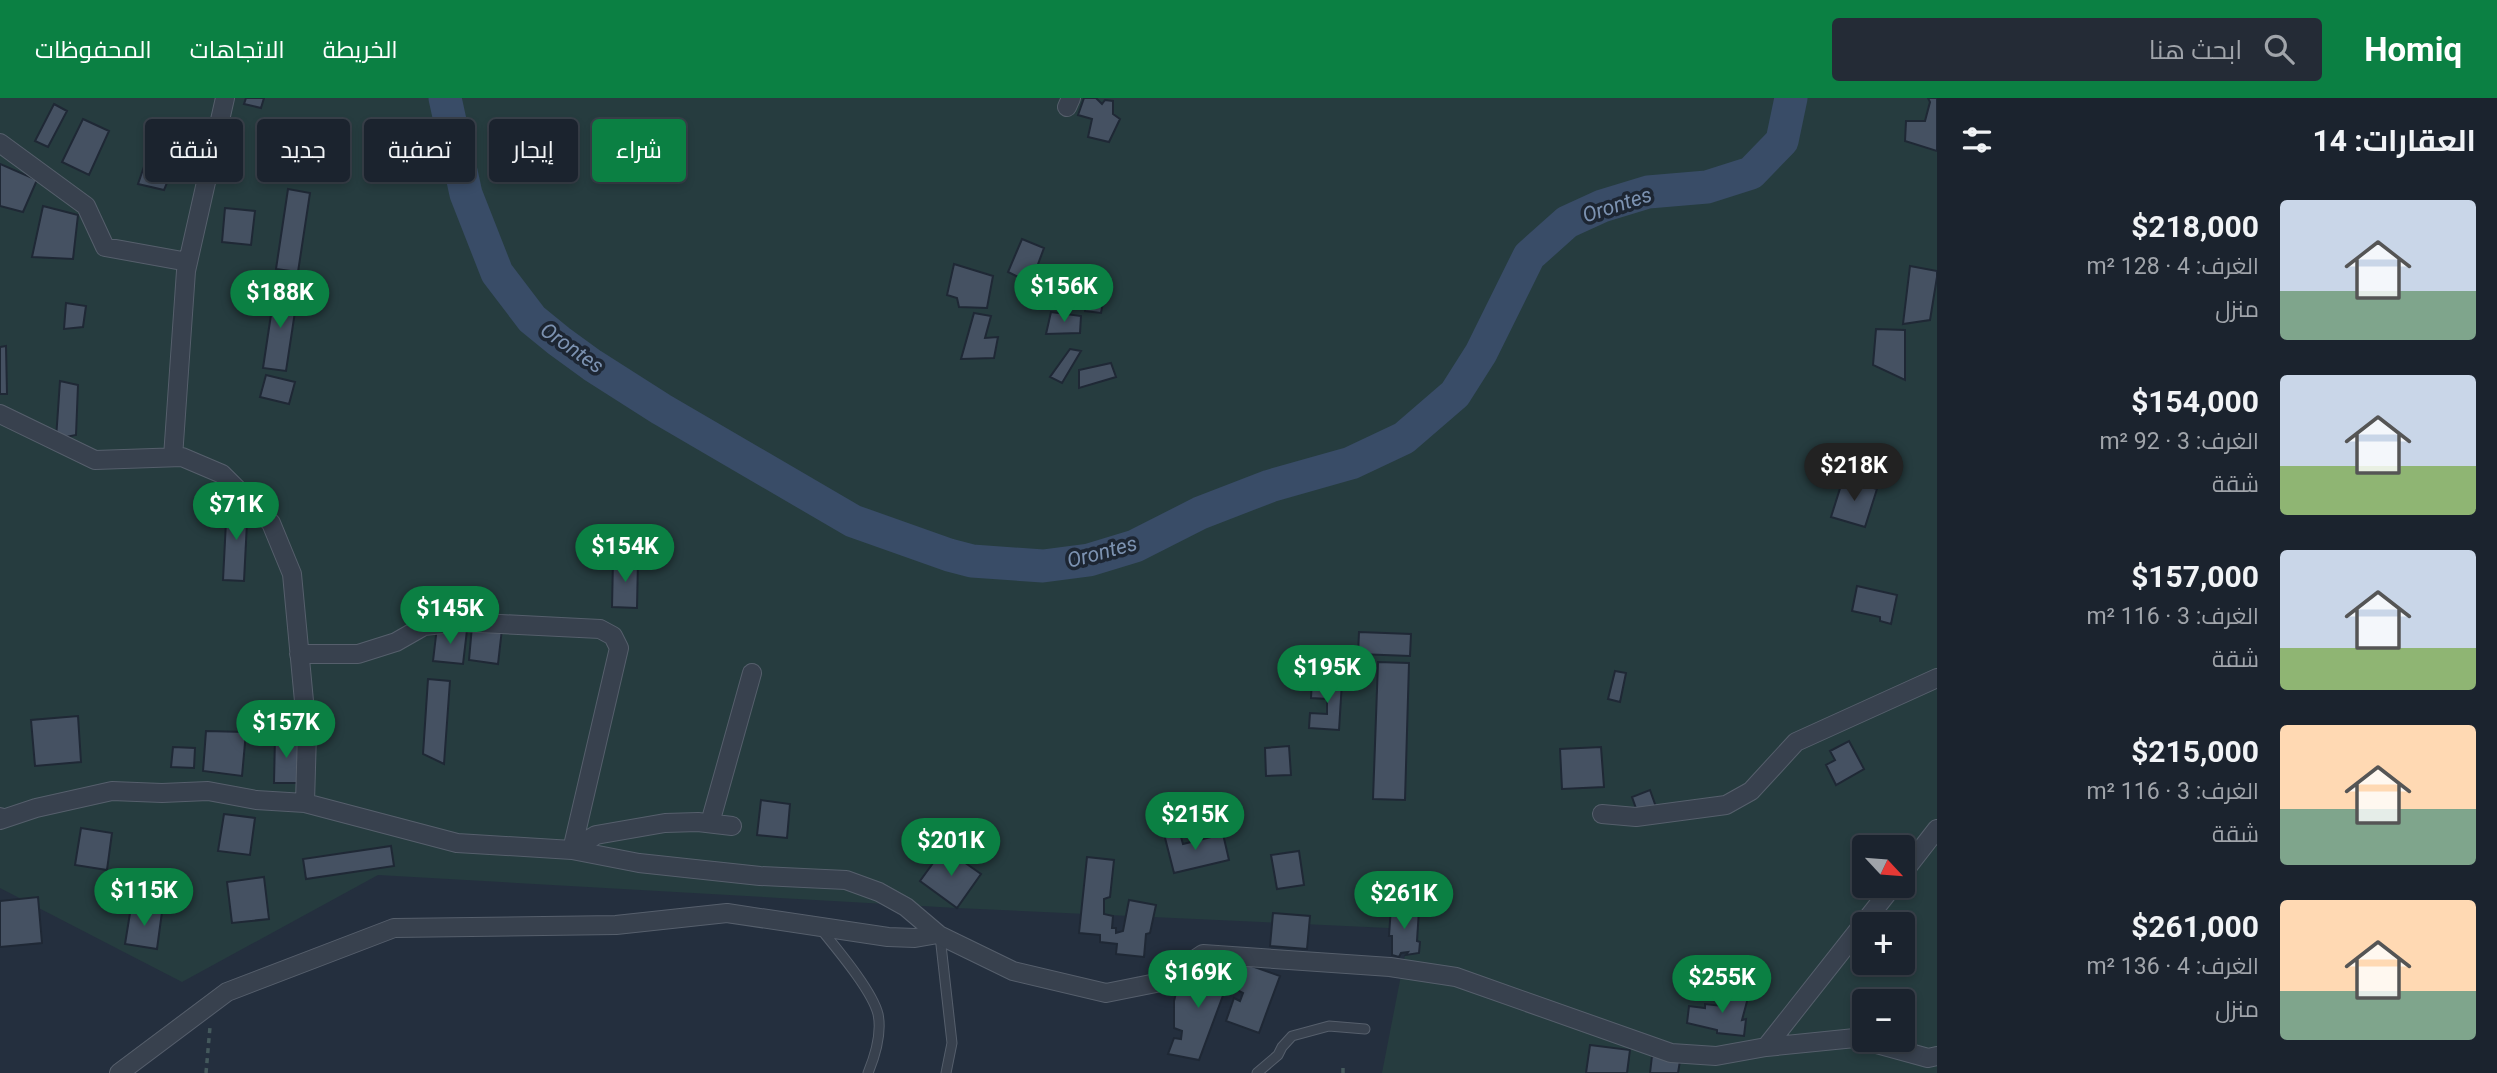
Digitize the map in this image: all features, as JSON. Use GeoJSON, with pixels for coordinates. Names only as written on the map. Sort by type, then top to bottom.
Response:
{"type":"FeatureCollection","features":[{"type":"Feature","properties":{"kind":"street"},"geometry":{"type":"LineString","coordinates":[[173,457],[188,262],[225,98]]}},
{"type":"Feature","properties":{"kind":"street"},"geometry":{"type":"LineString","coordinates":[[0,144],[86,206],[105,247],[188,262]]}},
{"type":"Feature","properties":{"kind":"street"},"geometry":{"type":"LineString","coordinates":[[0,414],[95,460],[182,457],[222,474],[271,523],[292,575],[307,733],[305,803]]}},
{"type":"Feature","properties":{"kind":"street"},"geometry":{"type":"LineString","coordinates":[[299,654],[358,654],[396,642],[424,626],[461,622],[600,629],[613,636],[619,649],[572,850]]}},
{"type":"Feature","properties":{"kind":"street"},"geometry":{"type":"LineString","coordinates":[[710,823],[752,673]]}},
{"type":"Feature","properties":{"kind":"street"},"geometry":{"type":"LineString","coordinates":[[1602,814],[1636,817],[1726,806],[1751,791],[1796,742],[1937,678]]}},
{"type":"Feature","properties":{"kind":"street"},"geometry":{"type":"LineString","coordinates":[[0,817],[1,820],[36,808],[112,791],[208,791],[256,800],[305,803],[457,843],[572,850],[651,864],[760,876],[846,880],[879,892],[906,906],[939,935],[1013,971],[1106,993],[1161,982],[1203,954],[1390,967],[1456,976],[1671,1053],[1716,1056],[1766,1047],[1855,1038],[1928,1058],[1937,1056]]}},
{"type":"Feature","properties":{"kind":"street"},"geometry":{"type":"LineString","coordinates":[[572,850],[596,835],[665,823],[698,821],[732,827]]}},
{"type":"Feature","properties":{"kind":"street"},"geometry":{"type":"LineString","coordinates":[[1915,857],[1937,829]]}},
{"type":"Feature","properties":{"kind":"street"},"geometry":{"type":"LineString","coordinates":[[1766,1047],[1884,898]]}},
{"type":"Feature","properties":{"kind":"street"},"geometry":{"type":"LineString","coordinates":[[119,1073],[227,992],[394,928],[616,925],[727,913],[888,937],[939,935]]}},
{"type":"Feature","properties":{"kind":"lane"},"geometry":{"type":"LineString","coordinates":[[819,926],[873,1000],[878,1016],[874,1057],[868,1073]]}},
{"type":"Feature","properties":{"kind":"lane"},"geometry":{"type":"LineString","coordinates":[[939,935],[952,1043],[946,1073]]}},
{"type":"Feature","properties":{"kind":"lane"},"geometry":{"type":"LineString","coordinates":[[1257,1073],[1278,1055],[1292,1036],[1329,1026],[1365,1028]]}},
{"type":"Feature","properties":{"kind":"path"},"geometry":{"type":"LineString","coordinates":[[206,1073],[211,1004]]}},
{"type":"Feature","properties":{"kind":"path"},"geometry":{"type":"LineString","coordinates":[[1343,1067],[1343,1073]]}},
{"type":"Feature","properties":{"kind":"green space"},"geometry":{"type":"Polygon","coordinates":[[[0,98],[1937,98],[1937,1073],[1382,1073],[1410,929],[957,908],[378,875],[182,982],[0,888],[0,98]]]}},
{"type":"Feature","properties":{"kind":"building"},"geometry":{"type":"Polygon","coordinates":[[[246,98],[264,98],[261,108],[244,104],[246,98]]]}},
{"type":"Feature","properties":{"kind":"building"},"geometry":{"type":"Polygon","coordinates":[[[1084,98],[1096,98],[1102,104],[1105,100],[1113,101],[1113,114],[1120,119],[1109,142],[1088,137],[1092,119],[1078,115],[1084,98]]]}},
{"type":"Feature","properties":{"kind":"building"},"geometry":{"type":"Polygon","coordinates":[[[1928,98],[1937,98],[1937,151],[1905,141],[1906,121],[1925,121],[1930,102],[1928,98]]]}},
{"type":"Feature","properties":{"kind":"building"},"geometry":{"type":"Polygon","coordinates":[[[54,104],[67,111],[48,147],[35,141],[54,104]]]}},
{"type":"Feature","properties":{"kind":"building"},"geometry":{"type":"Polygon","coordinates":[[[83,119],[109,131],[89,175],[62,162],[83,119]]]}},
{"type":"Feature","properties":{"kind":"building"},"geometry":{"type":"Polygon","coordinates":[[[0,164],[37,180],[23,212],[0,206],[0,164]]]}},
{"type":"Feature","properties":{"kind":"building"},"geometry":{"type":"Polygon","coordinates":[[[145,164],[145,182],[167,182],[164,190],[138,184],[145,164]]]}},
{"type":"Feature","properties":{"kind":"building"},"geometry":{"type":"Polygon","coordinates":[[[288,189],[310,193],[298,272],[276,269],[288,189]]]}},
{"type":"Feature","properties":{"kind":"building"},"geometry":{"type":"Polygon","coordinates":[[[43,206],[78,215],[73,259],[32,257],[43,206]]]}},
{"type":"Feature","properties":{"kind":"building"},"geometry":{"type":"Polygon","coordinates":[[[225,208],[255,211],[251,245],[222,242],[225,208]]]}},
{"type":"Feature","properties":{"kind":"building"},"geometry":{"type":"Polygon","coordinates":[[[1022,239],[1044,248],[1031,283],[1008,272],[1022,239]]]}},
{"type":"Feature","properties":{"kind":"building"},"geometry":{"type":"Polygon","coordinates":[[[954,264],[993,276],[987,308],[959,307],[957,298],[947,295],[954,264]]]}},
{"type":"Feature","properties":{"kind":"building"},"geometry":{"type":"Polygon","coordinates":[[[1910,266],[1937,271],[1937,277],[1930,320],[1903,324],[1910,266]]]}},
{"type":"Feature","properties":{"kind":"building"},"geometry":{"type":"Polygon","coordinates":[[[275,288],[298,292],[286,371],[263,368],[275,288]]]}},
{"type":"Feature","properties":{"kind":"building"},"geometry":{"type":"Polygon","coordinates":[[[1084,289],[1094,289],[1104,297],[1101,313],[1085,311],[1084,289]]]}},
{"type":"Feature","properties":{"kind":"building"},"geometry":{"type":"Polygon","coordinates":[[[66,303],[86,306],[83,327],[64,329],[66,303]]]}},
{"type":"Feature","properties":{"kind":"building"},"geometry":{"type":"Polygon","coordinates":[[[1051,312],[1081,316],[1080,333],[1046,334],[1051,312]]]}},
{"type":"Feature","properties":{"kind":"building"},"geometry":{"type":"Polygon","coordinates":[[[974,313],[991,316],[985,338],[998,337],[994,358],[961,359],[974,313]]]}},
{"type":"Feature","properties":{"kind":"building"},"geometry":{"type":"Polygon","coordinates":[[[1876,329],[1905,330],[1905,380],[1873,365],[1876,329]]]}},
{"type":"Feature","properties":{"kind":"building"},"geometry":{"type":"Polygon","coordinates":[[[6,346],[7,394],[0,394],[0,347],[6,346]]]}},
{"type":"Feature","properties":{"kind":"building"},"geometry":{"type":"Polygon","coordinates":[[[1070,349],[1081,351],[1062,383],[1050,377],[1070,349]]]}},
{"type":"Feature","properties":{"kind":"building"},"geometry":{"type":"Polygon","coordinates":[[[1111,363],[1116,377],[1079,388],[1079,370],[1111,363]]]}},
{"type":"Feature","properties":{"kind":"building"},"geometry":{"type":"Polygon","coordinates":[[[266,375],[295,382],[289,404],[260,397],[266,375]]]}},
{"type":"Feature","properties":{"kind":"building"},"geometry":{"type":"Polygon","coordinates":[[[60,381],[78,385],[76,435],[56,439],[60,381]]]}},
{"type":"Feature","properties":{"kind":"building"},"geometry":{"type":"Polygon","coordinates":[[[1843,479],[1877,489],[1865,527],[1831,517],[1843,479]]]}},
{"type":"Feature","properties":{"kind":"building"},"geometry":{"type":"Polygon","coordinates":[[[227,502],[248,503],[244,581],[223,580],[227,502]]]}},
{"type":"Feature","properties":{"kind":"building"},"geometry":{"type":"Polygon","coordinates":[[[613,560],[638,560],[637,608],[612,607],[613,560]]]}},
{"type":"Feature","properties":{"kind":"building"},"geometry":{"type":"Polygon","coordinates":[[[1857,586],[1897,595],[1891,624],[1880,621],[1880,617],[1852,611],[1857,586]]]}},
{"type":"Feature","properties":{"kind":"building"},"geometry":{"type":"Polygon","coordinates":[[[472,626],[502,629],[498,664],[469,660],[472,626]]]}},
{"type":"Feature","properties":{"kind":"building"},"geometry":{"type":"Polygon","coordinates":[[[437,627],[467,630],[463,664],[433,661],[437,627]]]}},
{"type":"Feature","properties":{"kind":"building"},"geometry":{"type":"Polygon","coordinates":[[[1359,632],[1411,634],[1410,656],[1358,654],[1359,632]]]}},
{"type":"Feature","properties":{"kind":"building"},"geometry":{"type":"Polygon","coordinates":[[[1378,662],[1409,663],[1405,800],[1373,799],[1378,662]]]}},
{"type":"Feature","properties":{"kind":"building"},"geometry":{"type":"Polygon","coordinates":[[[1615,671],[1626,673],[1620,702],[1608,699],[1615,671]]]}},
{"type":"Feature","properties":{"kind":"building"},"geometry":{"type":"Polygon","coordinates":[[[428,679],[450,681],[444,764],[423,754],[428,679]]]}},
{"type":"Feature","properties":{"kind":"building"},"geometry":{"type":"Polygon","coordinates":[[[1312,680],[1342,682],[1339,730],[1309,728],[1310,713],[1327,714],[1327,699],[1311,698],[1312,680]]]}},
{"type":"Feature","properties":{"kind":"building"},"geometry":{"type":"Polygon","coordinates":[[[78,716],[81,762],[35,766],[31,720],[78,716]]]}},
{"type":"Feature","properties":{"kind":"building"},"geometry":{"type":"Polygon","coordinates":[[[206,731],[246,732],[242,776],[203,771],[206,731]]]}},
{"type":"Feature","properties":{"kind":"building"},"geometry":{"type":"Polygon","coordinates":[[[275,736],[299,737],[298,783],[274,783],[275,736]]]}},
{"type":"Feature","properties":{"kind":"building"},"geometry":{"type":"Polygon","coordinates":[[[1849,741],[1864,769],[1836,785],[1826,765],[1835,760],[1830,751],[1849,741]]]}},
{"type":"Feature","properties":{"kind":"building"},"geometry":{"type":"Polygon","coordinates":[[[1289,746],[1291,775],[1266,776],[1265,748],[1289,746]]]}},
{"type":"Feature","properties":{"kind":"building"},"geometry":{"type":"Polygon","coordinates":[[[173,747],[195,748],[194,768],[171,767],[173,747]]]}},
{"type":"Feature","properties":{"kind":"building"},"geometry":{"type":"Polygon","coordinates":[[[1601,747],[1604,787],[1562,789],[1560,749],[1601,747]]]}},
{"type":"Feature","properties":{"kind":"building"},"geometry":{"type":"Polygon","coordinates":[[[1650,790],[1656,807],[1638,814],[1632,797],[1650,790]]]}},
{"type":"Feature","properties":{"kind":"building"},"geometry":{"type":"Polygon","coordinates":[[[761,800],[790,804],[787,838],[757,835],[761,800]]]}},
{"type":"Feature","properties":{"kind":"building"},"geometry":{"type":"Polygon","coordinates":[[[224,814],[255,818],[250,855],[218,851],[224,814]]]}},
{"type":"Feature","properties":{"kind":"building"},"geometry":{"type":"Polygon","coordinates":[[[81,828],[112,833],[107,870],[75,865],[81,828]]]}},
{"type":"Feature","properties":{"kind":"building"},"geometry":{"type":"Polygon","coordinates":[[[1179,830],[1183,844],[1223,834],[1229,860],[1174,873],[1164,834],[1179,830]]]}},
{"type":"Feature","properties":{"kind":"building"},"geometry":{"type":"Polygon","coordinates":[[[391,846],[394,866],[306,879],[303,859],[391,846]]]}},
{"type":"Feature","properties":{"kind":"building"},"geometry":{"type":"Polygon","coordinates":[[[944,848],[981,874],[957,908],[920,881],[944,848]]]}},
{"type":"Feature","properties":{"kind":"building"},"geometry":{"type":"Polygon","coordinates":[[[1299,851],[1304,885],[1277,889],[1271,855],[1299,851]]]}},
{"type":"Feature","properties":{"kind":"building"},"geometry":{"type":"Polygon","coordinates":[[[1087,857],[1114,860],[1110,897],[1104,899],[1104,914],[1113,916],[1112,928],[1116,928],[1116,933],[1123,931],[1129,900],[1156,905],[1150,933],[1146,934],[1144,957],[1116,954],[1117,944],[1100,942],[1100,935],[1079,933],[1087,857]]]}},
{"type":"Feature","properties":{"kind":"building"},"geometry":{"type":"Polygon","coordinates":[[[264,877],[269,919],[232,923],[227,882],[264,877]]]}},
{"type":"Feature","properties":{"kind":"building"},"geometry":{"type":"Polygon","coordinates":[[[38,897],[42,943],[0,947],[0,901],[38,897]]]}},
{"type":"Feature","properties":{"kind":"building"},"geometry":{"type":"Polygon","coordinates":[[[131,907],[162,912],[157,949],[125,944],[131,907]]]}},
{"type":"Feature","properties":{"kind":"building"},"geometry":{"type":"Polygon","coordinates":[[[1391,907],[1419,910],[1419,953],[1401,953],[1399,957],[1392,955],[1392,936],[1389,936],[1391,907]]]}},
{"type":"Feature","properties":{"kind":"building"},"geometry":{"type":"Polygon","coordinates":[[[1273,913],[1310,916],[1307,949],[1270,946],[1273,913]]]}},
{"type":"Feature","properties":{"kind":"building"},"geometry":{"type":"Polygon","coordinates":[[[1211,964],[1234,966],[1199,1060],[1168,1054],[1174,1038],[1181,1039],[1182,1031],[1174,1028],[1174,1001],[1178,985],[1211,969],[1211,964]]]}},
{"type":"Feature","properties":{"kind":"building"},"geometry":{"type":"Polygon","coordinates":[[[1246,964],[1280,976],[1259,1033],[1226,1021],[1234,998],[1240,1001],[1243,993],[1237,990],[1246,964]]]}},
{"type":"Feature","properties":{"kind":"building"},"geometry":{"type":"Polygon","coordinates":[[[1724,992],[1749,994],[1742,1020],[1746,1019],[1744,1036],[1717,1033],[1717,1030],[1687,1023],[1689,1006],[1722,1006],[1724,992]]]}},
{"type":"Feature","properties":{"kind":"building"},"geometry":{"type":"Polygon","coordinates":[[[1590,1045],[1630,1050],[1627,1073],[1586,1073],[1590,1045]]]}},
{"type":"Feature","properties":{"kind":"building"},"geometry":{"type":"Polygon","coordinates":[[[1652,1056],[1680,1061],[1678,1073],[1650,1073],[1652,1056]]]}},
{"type":"Feature","properties":{"kind":"waterway","name":"Orontes"},"geometry":{"type":"LineString","coordinates":[[445,98],[466,194],[497,273],[532,319],[559,341],[661,409],[853,521],[972,561],[1043,566],[1089,560],[1135,546],[1200,513],[1270,486],[1351,463],[1404,438],[1455,394],[1481,353],[1529,256],[1567,222],[1602,206],[1648,192],[1707,187],[1751,173],[1782,141],[1791,98]]}}]}
